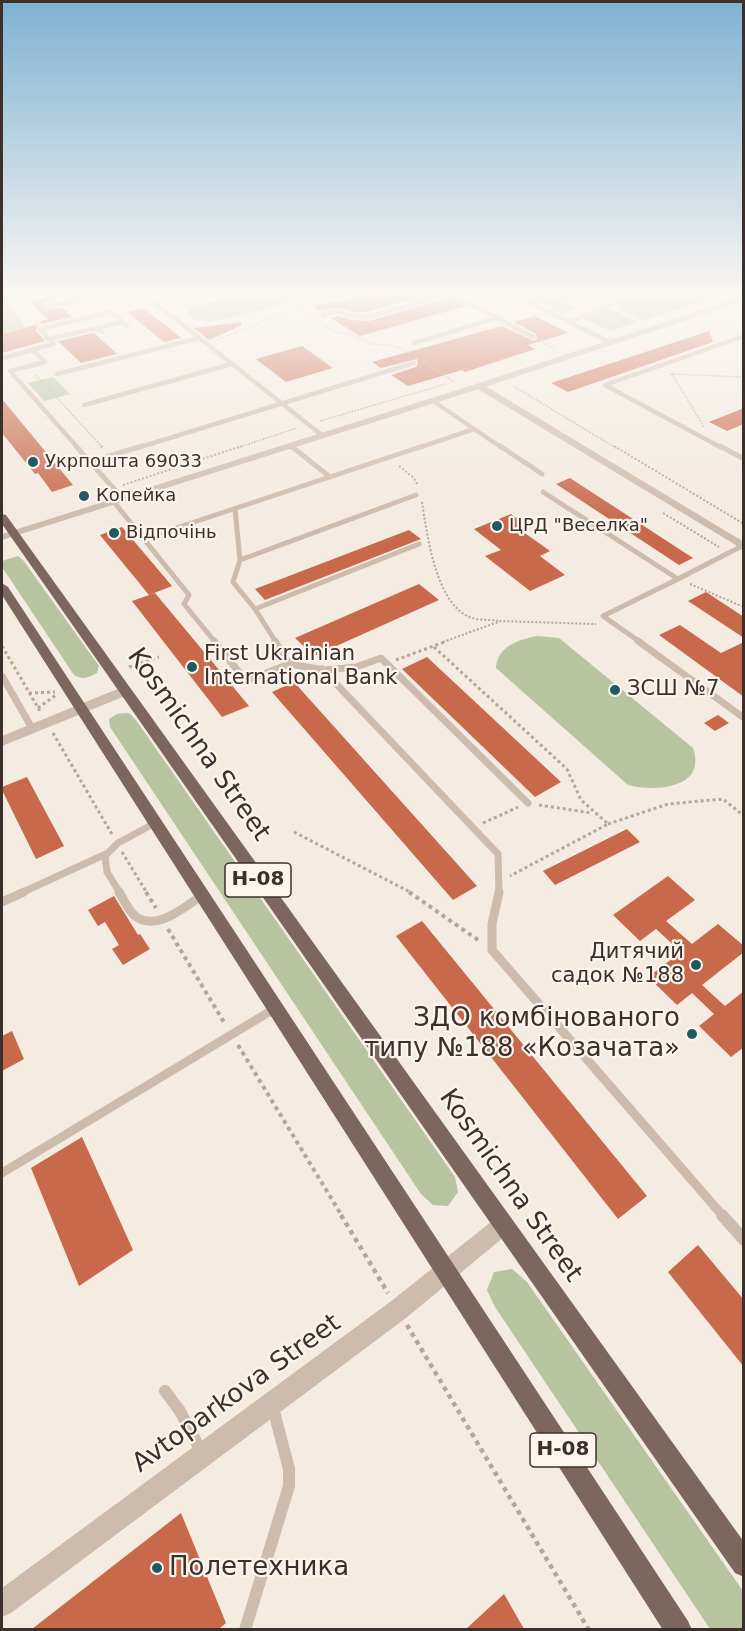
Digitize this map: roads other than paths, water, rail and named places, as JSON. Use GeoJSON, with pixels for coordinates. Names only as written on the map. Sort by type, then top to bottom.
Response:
{"type":"FeatureCollection","features":[{"type":"Feature","properties":{"kind":"main road","name":"Kosmichna Street"},"geometry":{"type":"LineString","coordinates":[[2,517],[7,536],[125,691],[744,1564]]}},
{"type":"Feature","properties":{"kind":"main road","name":"Н-08"},"geometry":{"type":"LineString","coordinates":[[2,587],[155,823],[200,897],[447,1271],[679,1629]]}},
{"type":"Feature","properties":{"kind":"street"},"geometry":{"type":"LineString","coordinates":[[7,536],[523,371]]}},
{"type":"Feature","properties":{"kind":"street"},"geometry":{"type":"LineString","coordinates":[[479,386],[743,547]]}},
{"type":"Feature","properties":{"kind":"street"},"geometry":{"type":"LineString","coordinates":[[2,741],[125,691]]}},
{"type":"Feature","properties":{"kind":"street","name":"Avtoparkova Street"},"geometry":{"type":"LineString","coordinates":[[2,1604],[398,1310],[503,1226]]}},
{"type":"Feature","properties":{"kind":"lane"},"geometry":{"type":"LineString","coordinates":[[10,371],[114,488],[143,539],[189,595],[184,604],[246,681],[289,664],[322,669],[356,667],[381,658],[528,803]]}},
{"type":"Feature","properties":{"kind":"lane"},"geometry":{"type":"LineString","coordinates":[[57,375],[72,371]]}},
{"type":"Feature","properties":{"kind":"lane"},"geometry":{"type":"LineString","coordinates":[[84,405],[206,371]]}},
{"type":"Feature","properties":{"kind":"lane"},"geometry":{"type":"LineString","coordinates":[[241,371],[323,436]]}},
{"type":"Feature","properties":{"kind":"lane"},"geometry":{"type":"LineString","coordinates":[[90,462],[387,371]]}},
{"type":"Feature","properties":{"kind":"lane"},"geometry":{"type":"LineString","coordinates":[[645,371],[605,385],[744,459]]}},
{"type":"Feature","properties":{"kind":"lane"},"geometry":{"type":"LineString","coordinates":[[433,401],[542,474]]}},
{"type":"Feature","properties":{"kind":"lane"},"geometry":{"type":"LineString","coordinates":[[143,539],[474,429]]}},
{"type":"Feature","properties":{"kind":"lane"},"geometry":{"type":"LineString","coordinates":[[291,446],[330,477]]}},
{"type":"Feature","properties":{"kind":"lane"},"geometry":{"type":"LineString","coordinates":[[733,453],[744,448]]}},
{"type":"Feature","properties":{"kind":"lane"},"geometry":{"type":"LineString","coordinates":[[543,492],[678,579]]}},
{"type":"Feature","properties":{"kind":"lane"},"geometry":{"type":"LineString","coordinates":[[240,560],[418,495]]}},
{"type":"Feature","properties":{"kind":"lane"},"geometry":{"type":"LineString","coordinates":[[235,509],[240,560],[232,582],[255,609],[289,664]]}},
{"type":"Feature","properties":{"kind":"lane"},"geometry":{"type":"LineString","coordinates":[[255,609],[419,544]]}},
{"type":"Feature","properties":{"kind":"lane"},"geometry":{"type":"LineString","coordinates":[[743,547],[603,616],[744,718]]}},
{"type":"Feature","properties":{"kind":"lane"},"geometry":{"type":"LineString","coordinates":[[322,669],[498,855],[499,896],[492,924],[492,950],[744,1240]]}},
{"type":"Feature","properties":{"kind":"lane"},"geometry":{"type":"LineString","coordinates":[[2,676],[32,729]]}},
{"type":"Feature","properties":{"kind":"lane"},"geometry":{"type":"LineString","coordinates":[[2,902],[105,856],[118,843],[155,823]]}},
{"type":"Feature","properties":{"kind":"lane"},"geometry":{"type":"LineString","coordinates":[[105,856],[105,870],[136,916],[144,920],[163,920],[200,897]]}},
{"type":"Feature","properties":{"kind":"lane"},"geometry":{"type":"LineString","coordinates":[[2,1173],[274,1009]]}},
{"type":"Feature","properties":{"kind":"lane"},"geometry":{"type":"LineString","coordinates":[[165,1391],[180,1411],[203,1455]]}},
{"type":"Feature","properties":{"kind":"lane"},"geometry":{"type":"LineString","coordinates":[[245,1629],[289,1486],[289,1469],[272,1404]]}},
{"type":"Feature","properties":{"kind":"place","name":"Укрпошта 69033"},"geometry":{"type":"Point","coordinates":[33,462]}},
{"type":"Feature","properties":{"kind":"place","name":"Копейка"},"geometry":{"type":"Point","coordinates":[84,496]}},
{"type":"Feature","properties":{"kind":"place","name":"ЦРД \"Веселка\""},"geometry":{"type":"Point","coordinates":[497,526]}},
{"type":"Feature","properties":{"kind":"place","name":"Відпочінь"},"geometry":{"type":"Point","coordinates":[114,533]}},
{"type":"Feature","properties":{"kind":"place","name":"First Ukrainian International Bank"},"geometry":{"type":"Point","coordinates":[192,667]}},
{"type":"Feature","properties":{"kind":"place","name":"ЗСШ №7"},"geometry":{"type":"Point","coordinates":[615,690]}},
{"type":"Feature","properties":{"kind":"place","name":"Дитячий садок №188"},"geometry":{"type":"Point","coordinates":[696,965]}},
{"type":"Feature","properties":{"kind":"place","name":"ЗДО комбінованого типу №188 «Козачата»"},"geometry":{"type":"Point","coordinates":[692,1034]}},
{"type":"Feature","properties":{"kind":"place","name":"Полетехника"},"geometry":{"type":"Point","coordinates":[157,1568]}}]}
